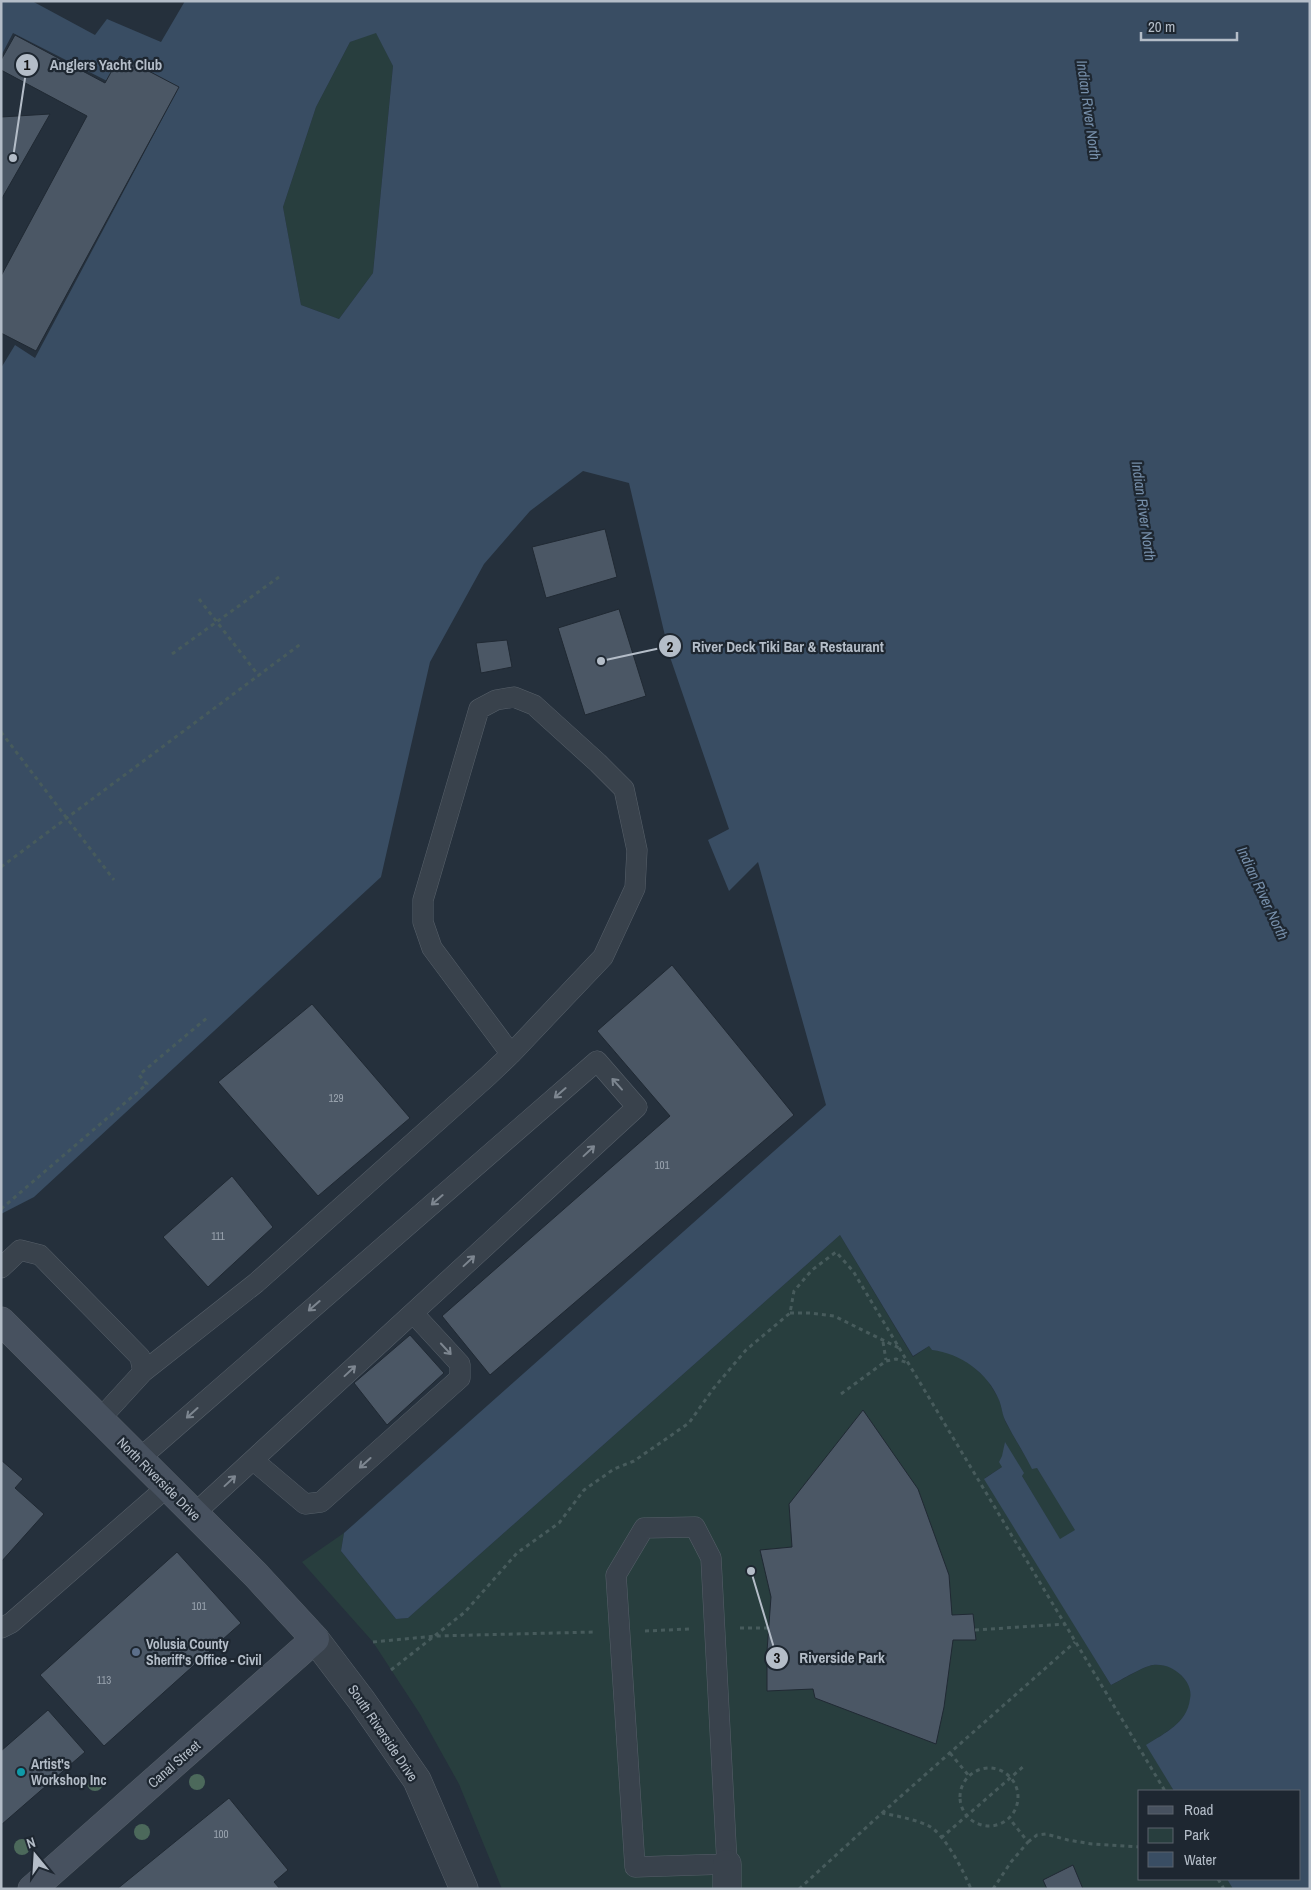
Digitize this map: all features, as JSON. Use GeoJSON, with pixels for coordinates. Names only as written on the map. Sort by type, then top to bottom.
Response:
{"type":"FeatureCollection","features":[{"type":"Feature","properties":{"kind":"main road","name":"North Riverside Drive"},"geometry":{"type":"LineString","coordinates":[[1,1321],[256,1576],[315,1639]]}},
{"type":"Feature","properties":{"kind":"main road","name":"Canal Street"},"geometry":{"type":"LineString","coordinates":[[32,1889],[315,1639]]}},
{"type":"Feature","properties":{"kind":"street","name":"South Riverside Drive"},"geometry":{"type":"LineString","coordinates":[[315,1639],[362,1700],[417,1780],[464,1889]]}},
{"type":"Feature","properties":{"kind":"lane"},"geometry":{"type":"LineString","coordinates":[[100,1419],[143,1372],[256,1283],[511,1054],[602,957],[635,888],[636,850],[624,790],[598,763],[534,705],[514,697],[496,700],[479,709],[423,900],[423,922],[432,948],[511,1054]]}},
{"type":"Feature","properties":{"kind":"lane"},"geometry":{"type":"LineString","coordinates":[[139,1458],[597,1061],[637,1107],[194,1514]]}},
{"type":"Feature","properties":{"kind":"lane"},"geometry":{"type":"LineString","coordinates":[[1,1268],[20,1250],[40,1255],[140,1357],[143,1372]]}},
{"type":"Feature","properties":{"kind":"lane"},"geometry":{"type":"LineString","coordinates":[[253,1460],[305,1504],[321,1502],[460,1378],[460,1364],[412,1313]]}},
{"type":"Feature","properties":{"kind":"lane"},"geometry":{"type":"LineString","coordinates":[[1,1628],[11,1623],[167,1487]]}},
{"type":"Feature","properties":{"kind":"lane"},"geometry":{"type":"LineString","coordinates":[[695,1527],[712,1558],[727,1877],[635,1867],[616,1575],[644,1528],[695,1527]]}},
{"type":"Feature","properties":{"kind":"path"},"geometry":{"type":"LineString","coordinates":[[172,654],[280,577]]}},
{"type":"Feature","properties":{"kind":"path"},"geometry":{"type":"LineString","coordinates":[[199,599],[259,676]]}},
{"type":"Feature","properties":{"kind":"path"},"geometry":{"type":"LineString","coordinates":[[1,867],[302,643]]}},
{"type":"Feature","properties":{"kind":"path"},"geometry":{"type":"LineString","coordinates":[[1,732],[114,880]]}},
{"type":"Feature","properties":{"kind":"path"},"geometry":{"type":"LineString","coordinates":[[1,1209],[147,1084],[139,1075],[208,1017]]}},
{"type":"Feature","properties":{"kind":"path"},"geometry":{"type":"LineString","coordinates":[[391,1670],[465,1612],[517,1553],[560,1523],[584,1490],[614,1469],[634,1461],[689,1423],[712,1389],[746,1350],[790,1313],[794,1291],[812,1270],[836,1252],[853,1272],[1164,1790]]}},
{"type":"Feature","properties":{"kind":"path"},"geometry":{"type":"LineString","coordinates":[[790,1313],[834,1316],[899,1348]]}},
{"type":"Feature","properties":{"kind":"path"},"geometry":{"type":"LineString","coordinates":[[883,1341],[886,1361]]}},
{"type":"Feature","properties":{"kind":"path"},"geometry":{"type":"LineString","coordinates":[[841,1394],[886,1361],[896,1359],[908,1364]]}},
{"type":"Feature","properties":{"kind":"path"},"geometry":{"type":"LineString","coordinates":[[975,1630],[1065,1624]]}},
{"type":"Feature","properties":{"kind":"path"},"geometry":{"type":"LineString","coordinates":[[635,1631],[768,1628]]}},
{"type":"Feature","properties":{"kind":"path"},"geometry":{"type":"LineString","coordinates":[[373,1642],[436,1636],[595,1632]]}},
{"type":"Feature","properties":{"kind":"path"},"geometry":{"type":"LineString","coordinates":[[799,1889],[1075,1642]]}},
{"type":"Feature","properties":{"kind":"path"},"geometry":{"type":"LineString","coordinates":[[950,1753],[969,1776]]}},
{"type":"Feature","properties":{"kind":"path"},"geometry":{"type":"LineString","coordinates":[[941,1838],[1024,1766]]}},
{"type":"Feature","properties":{"kind":"path"},"geometry":{"type":"LineString","coordinates":[[986,1768],[1004,1772],[1011,1778],[1016,1786],[1018,1803],[1009,1818],[992,1826],[982,1826],[966,1816],[961,1808],[960,1791],[969,1776],[977,1770],[986,1768]]}},
{"type":"Feature","properties":{"kind":"path"},"geometry":{"type":"LineString","coordinates":[[882,1813],[929,1826],[941,1838],[963,1869],[971,1889]]}},
{"type":"Feature","properties":{"kind":"path"},"geometry":{"type":"LineString","coordinates":[[1009,1818],[1028,1842]]}},
{"type":"Feature","properties":{"kind":"path"},"geometry":{"type":"LineString","coordinates":[[993,1889],[1011,1862],[1036,1835],[1046,1834],[1076,1842],[1138,1847]]}},
{"type":"Feature","properties":{"kind":"green space"},"geometry":{"type":"Polygon","coordinates":[[[376,32],[393,66],[373,273],[339,319],[301,305],[283,207],[316,107],[350,42],[376,32]]]}},
{"type":"Feature","properties":{"kind":"green space"},"geometry":{"type":"Polygon","coordinates":[[[840,1235],[913,1357],[929,1346],[932,1350],[945,1351],[964,1359],[986,1378],[999,1399],[1005,1421],[1032,1468],[1037,1468],[1076,1530],[1060,1540],[1005,1443],[1002,1467],[985,1478],[1111,1685],[1143,1668],[1157,1665],[1175,1670],[1189,1686],[1191,1699],[1185,1714],[1174,1726],[1147,1745],[1173,1790],[1138,1790],[1138,1880],[1228,1880],[1233,1889],[502,1889],[459,1784],[420,1714],[373,1642],[302,1562],[344,1533],[341,1551],[396,1619],[408,1618],[840,1235]]]}},
{"type":"Feature","properties":{"kind":"water","name":"Indian River North"},"geometry":{"type":"Polygon","coordinates":[[[1,1],[32,1],[95,35],[107,19],[161,42],[185,1],[1310,1],[1310,1889],[1233,1889],[1228,1880],[1301,1880],[1301,1790],[1173,1790],[1146,1745],[1174,1727],[1185,1715],[1190,1696],[1190,1689],[1187,1683],[1175,1670],[1165,1666],[1153,1665],[1111,1685],[984,1479],[1002,1467],[999,1462],[1005,1442],[1024,1473],[1022,1476],[1060,1539],[1075,1530],[1037,1468],[1032,1469],[1005,1419],[994,1390],[988,1381],[972,1366],[953,1355],[932,1350],[929,1346],[913,1356],[840,1235],[408,1618],[396,1619],[341,1551],[344,1533],[826,1105],[758,862],[729,891],[708,840],[729,829],[670,657],[629,483],[583,471],[530,511],[484,564],[430,662],[381,877],[34,1197],[1,1214],[1,368],[15,345],[35,358],[177,91],[124,57],[109,82],[13,33],[1,56],[1,1]],[[376,33],[350,42],[316,107],[283,207],[301,305],[339,319],[373,273],[393,66],[376,33]]]}},
{"type":"Feature","properties":{"kind":"building"},"geometry":{"type":"Polygon","coordinates":[[[15,35],[105,83],[120,56],[179,87],[36,351],[1,333],[1,276],[87,116],[1,70],[1,60],[15,35]]]}},
{"type":"Feature","properties":{"kind":"building"},"geometry":{"type":"Polygon","coordinates":[[[50,114],[1,200],[1,117],[50,114]]]}},
{"type":"Feature","properties":{"kind":"building"},"geometry":{"type":"Polygon","coordinates":[[[605,529],[617,577],[546,598],[532,547],[605,529]]]}},
{"type":"Feature","properties":{"kind":"building"},"geometry":{"type":"Polygon","coordinates":[[[619,609],[646,696],[585,715],[558,628],[619,609]]]}},
{"type":"Feature","properties":{"kind":"building"},"geometry":{"type":"Polygon","coordinates":[[[507,640],[512,667],[481,673],[476,643],[507,640]]]}},
{"type":"Feature","properties":{"kind":"building"},"geometry":{"type":"Polygon","coordinates":[[[672,965],[794,1115],[490,1375],[442,1316],[670,1116],[597,1031],[672,965]]]}},
{"type":"Feature","properties":{"kind":"building"},"geometry":{"type":"Polygon","coordinates":[[[312,1004],[410,1118],[318,1196],[218,1082],[312,1004]]]}},
{"type":"Feature","properties":{"kind":"building"},"geometry":{"type":"Polygon","coordinates":[[[232,1176],[273,1227],[208,1287],[163,1237],[232,1176]]]}},
{"type":"Feature","properties":{"kind":"building"},"geometry":{"type":"Polygon","coordinates":[[[410,1335],[444,1373],[387,1425],[354,1383],[410,1335]]]}},
{"type":"Feature","properties":{"kind":"building"},"geometry":{"type":"Polygon","coordinates":[[[863,1410],[918,1489],[949,1575],[952,1615],[973,1614],[976,1640],[953,1640],[944,1707],[936,1744],[815,1698],[813,1689],[767,1691],[767,1651],[771,1597],[760,1550],[792,1547],[789,1504],[863,1410]]]}},
{"type":"Feature","properties":{"kind":"building"},"geometry":{"type":"Polygon","coordinates":[[[1,1460],[23,1479],[15,1488],[44,1514],[1,1562],[1,1460]]]}},
{"type":"Feature","properties":{"kind":"building"},"geometry":{"type":"Polygon","coordinates":[[[177,1552],[241,1623],[104,1746],[40,1675],[177,1552]]]}},
{"type":"Feature","properties":{"kind":"building"},"geometry":{"type":"Polygon","coordinates":[[[48,1710],[85,1752],[1,1825],[1,1751],[48,1710]]]}},
{"type":"Feature","properties":{"kind":"building"},"geometry":{"type":"Polygon","coordinates":[[[229,1798],[288,1870],[274,1882],[280,1889],[117,1889],[229,1798]]]}},
{"type":"Feature","properties":{"kind":"building"},"geometry":{"type":"Polygon","coordinates":[[[1073,1865],[1083,1889],[1047,1889],[1043,1880],[1073,1865]]]}},
{"type":"Feature","properties":{"kind":"place","name":"Anglers Yacht Club"},"geometry":{"type":"Point","coordinates":[13,158]}},
{"type":"Feature","properties":{"kind":"place","name":"River Deck Tiki Bar & Restaurant"},"geometry":{"type":"Point","coordinates":[601,661]}},
{"type":"Feature","properties":{"kind":"place","name":"Riverside Park"},"geometry":{"type":"Point","coordinates":[751,1571]}},
{"type":"Feature","properties":{"kind":"place","name":"Volusia County Sheriff's Office - Civil"},"geometry":{"type":"Point","coordinates":[136,1652]}},
{"type":"Feature","properties":{"kind":"place","name":"Artist's Workshop Inc"},"geometry":{"type":"Point","coordinates":[21,1772]}}]}
